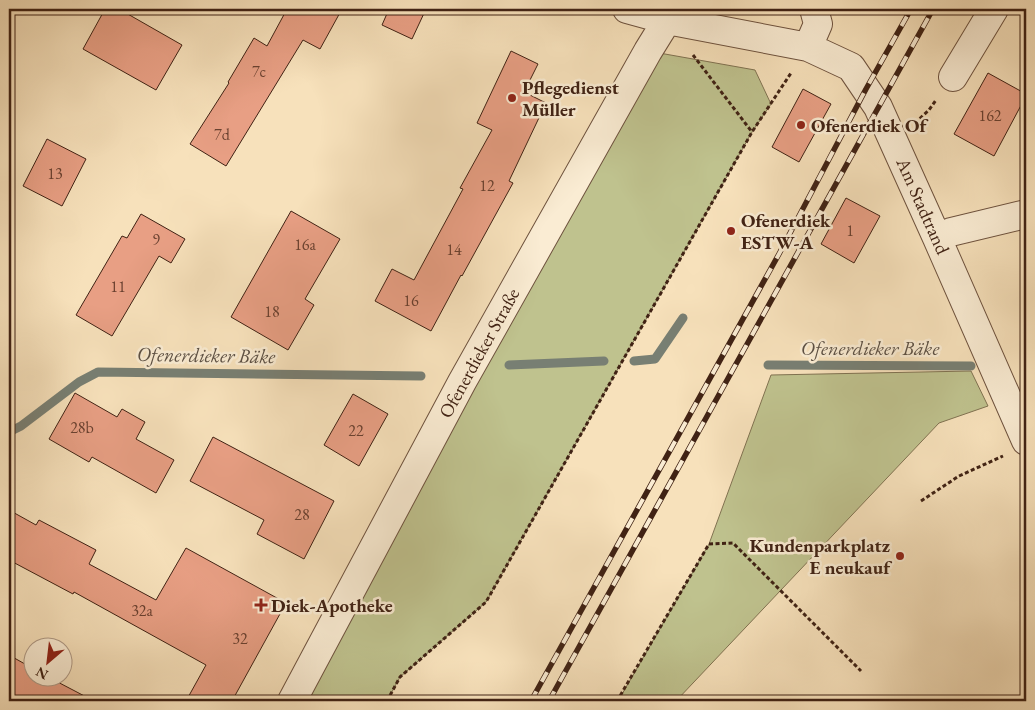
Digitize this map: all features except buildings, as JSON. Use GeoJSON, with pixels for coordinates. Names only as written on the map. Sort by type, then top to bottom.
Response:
{"type":"FeatureCollection","features":[{"type":"Feature","properties":{"kind":"street","name":"Am Stadtrand"},"geometry":{"type":"LineString","coordinates":[[626,9],[814,26],[852,67],[878,107],[937,238],[1018,447]]}},
{"type":"Feature","properties":{"kind":"street"},"geometry":{"type":"LineString","coordinates":[[953,77],[994,9]]}},
{"type":"Feature","properties":{"kind":"street","name":"Ofenerdieker Straße"},"geometry":{"type":"LineString","coordinates":[[292,701],[462,382],[648,51],[671,14]]}},
{"type":"Feature","properties":{"kind":"street"},"geometry":{"type":"LineString","coordinates":[[937,238],[951,232],[1026,214]]}},
{"type":"Feature","properties":{"kind":"path"},"geometry":{"type":"LineString","coordinates":[[671,14],[752,132]]}},
{"type":"Feature","properties":{"kind":"path"},"geometry":{"type":"LineString","coordinates":[[387,701],[400,677],[486,602],[814,26]]}},
{"type":"Feature","properties":{"kind":"path"},"geometry":{"type":"LineString","coordinates":[[910,128],[929,110],[953,77]]}},
{"type":"Feature","properties":{"kind":"path"},"geometry":{"type":"LineString","coordinates":[[921,501],[959,476],[1018,447]]}},
{"type":"Feature","properties":{"kind":"path"},"geometry":{"type":"LineString","coordinates":[[617,701],[709,544],[733,543],[861,671]]}},
{"type":"Feature","properties":{"kind":"green space"},"geometry":{"type":"Polygon","coordinates":[[[648,51],[755,70],[771,104],[752,132],[486,602],[400,677],[387,701],[292,701],[648,51]]]}},
{"type":"Feature","properties":{"kind":"green space"},"geometry":{"type":"Polygon","coordinates":[[[971,371],[988,406],[939,423],[676,701],[618,701],[709,544],[771,375],[971,371]]]}},
{"type":"Feature","properties":{"kind":"waterway","name":"Ofenerdieker Bäke"},"geometry":{"type":"LineString","coordinates":[[634,361],[655,359],[683,318]]}},
{"type":"Feature","properties":{"kind":"waterway","name":"Ofenerdieker Bäke"},"geometry":{"type":"LineString","coordinates":[[509,365],[604,361]]}},
{"type":"Feature","properties":{"kind":"waterway","name":"Ofenerdieker Bäke"},"geometry":{"type":"LineString","coordinates":[[768,365],[971,366]]}},
{"type":"Feature","properties":{"kind":"waterway","name":"Ofenerdieker Bäke"},"geometry":{"type":"LineString","coordinates":[[9,432],[21,426],[79,382],[98,372],[421,376]]}},
{"type":"Feature","properties":{"kind":"railway"},"geometry":{"type":"LineString","coordinates":[[531,701],[779,254],[866,89],[911,9]]}},
{"type":"Feature","properties":{"kind":"railway"},"geometry":{"type":"LineString","coordinates":[[549,701],[933,9]]}},
{"type":"Feature","properties":{"kind":"place","name":"Pflegedienst Müller"},"geometry":{"type":"Point","coordinates":[512,98]}},
{"type":"Feature","properties":{"kind":"place","name":"Ofenerdiek Of"},"geometry":{"type":"Point","coordinates":[801,125]}},
{"type":"Feature","properties":{"kind":"place","name":"Ofenerdiek ESTW-A"},"geometry":{"type":"Point","coordinates":[731,231]}},
{"type":"Feature","properties":{"kind":"place","name":"Kundenparkplatz E neukauf"},"geometry":{"type":"Point","coordinates":[900,556]}},
{"type":"Feature","properties":{"kind":"place","name":"Diek-Apotheke"},"geometry":{"type":"Point","coordinates":[261,605]}}]}
